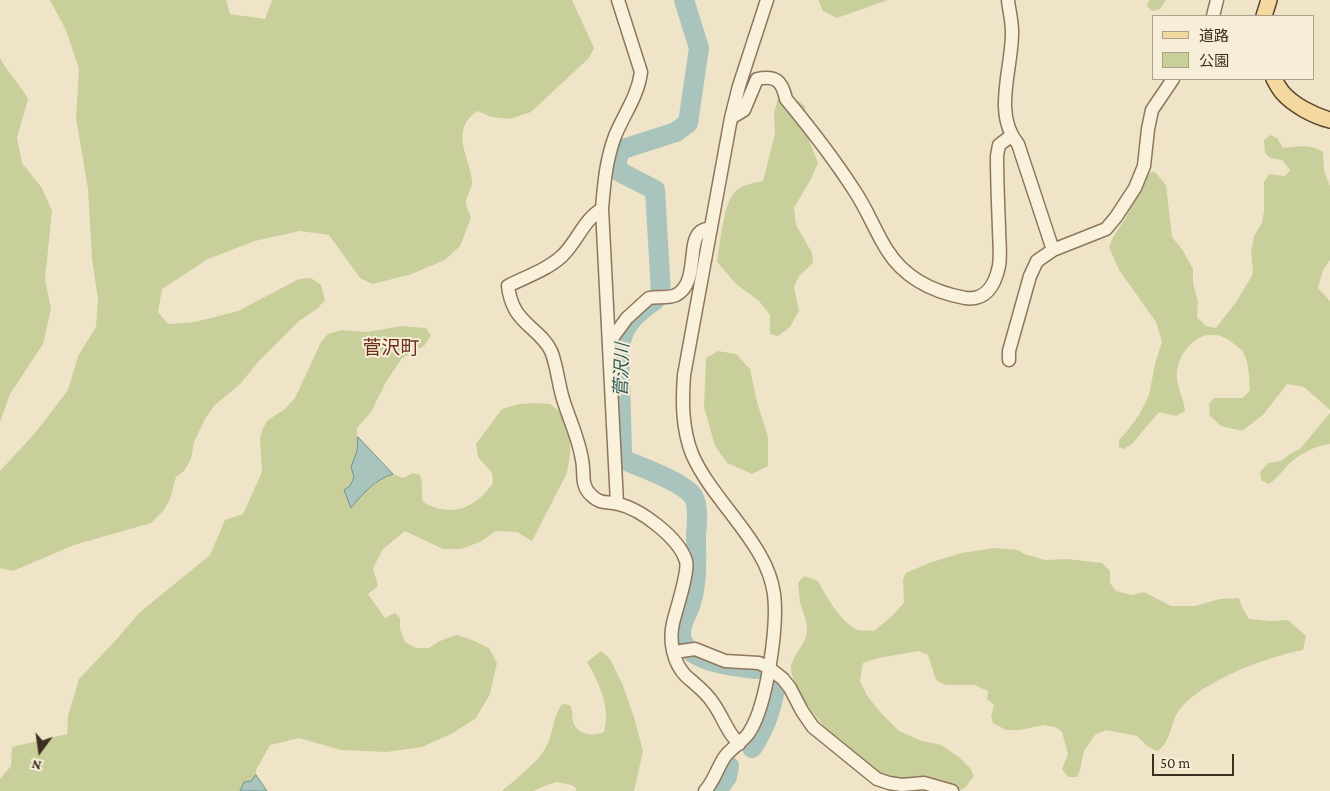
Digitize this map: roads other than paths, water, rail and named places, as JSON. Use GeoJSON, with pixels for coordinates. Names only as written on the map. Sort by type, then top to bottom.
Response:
{"type":"FeatureCollection","features":[{"type":"Feature","properties":{"kind":"main road"},"geometry":{"type":"LineString","coordinates":[[1264,15],[1269,0]]}},
{"type":"Feature","properties":{"kind":"main road"},"geometry":{"type":"LineString","coordinates":[[1275,80],[1283,93],[1300,107],[1330,120]]}},
{"type":"Feature","properties":{"kind":"street"},"geometry":{"type":"LineString","coordinates":[[617,503],[602,209],[605,174],[609,157],[615,136],[636,92],[641,72],[618,0]]}},
{"type":"Feature","properties":{"kind":"street"},"geometry":{"type":"LineString","coordinates":[[705,791],[714,779],[724,757],[750,732],[757,717],[764,696],[769,668],[775,612],[771,577],[760,553],[701,470],[692,454],[683,421],[684,375],[731,118],[739,86],[767,0]]}},
{"type":"Feature","properties":{"kind":"street"},"geometry":{"type":"LineString","coordinates":[[1008,0],[1012,37],[1004,105],[1011,136],[1018,144],[1053,250]]}},
{"type":"Feature","properties":{"kind":"street"},"geometry":{"type":"LineString","coordinates":[[1213,15],[1217,0]]}},
{"type":"Feature","properties":{"kind":"street"},"geometry":{"type":"LineString","coordinates":[[731,118],[744,110],[757,79],[774,78],[783,86],[786,99],[847,179],[863,203],[888,251],[900,266],[914,279],[930,289],[974,299],[986,295],[992,286],[999,266],[997,156],[999,145],[1011,136]]}},
{"type":"Feature","properties":{"kind":"street"},"geometry":{"type":"LineString","coordinates":[[1009,360],[1009,350],[1030,276],[1037,261],[1053,250],[1106,229],[1116,217],[1135,188],[1144,166],[1152,110],[1172,80]]}},
{"type":"Feature","properties":{"kind":"street"},"geometry":{"type":"LineString","coordinates":[[602,209],[594,214],[562,256],[553,264],[508,286],[516,312],[541,336],[551,351],[563,400],[578,440],[583,460],[583,483],[589,494],[596,500],[604,503],[617,503],[629,507],[656,524],[666,532],[679,548],[686,561],[686,571],[672,626],[671,638],[684,651],[725,661],[760,663],[769,668],[783,679],[790,688],[802,712],[813,727],[877,779],[902,785],[924,783],[952,791]]}},
{"type":"Feature","properties":{"kind":"street"},"geometry":{"type":"LineString","coordinates":[[610,341],[631,314],[649,298],[675,295],[684,289],[689,279],[697,236],[702,230],[711,228]]}},
{"type":"Feature","properties":{"kind":"street"},"geometry":{"type":"LineString","coordinates":[[684,651],[677,662],[685,675],[715,704],[729,731],[739,744]]}},
{"type":"Feature","properties":{"kind":"water"},"geometry":{"type":"Polygon","coordinates":[[[358,437],[393,474],[381,479],[360,497],[351,508],[344,490],[350,486],[354,477],[351,467],[357,451],[358,437]]]}},
{"type":"Feature","properties":{"kind":"water"},"geometry":{"type":"Polygon","coordinates":[[[256,775],[267,791],[240,791],[244,782],[251,781],[256,775]]]}},
{"type":"Feature","properties":{"kind":"waterway","name":"菅沢川"},"geometry":{"type":"LineString","coordinates":[[684,0],[699,48],[688,123],[676,132],[623,149],[616,163],[620,172],[655,190],[661,293],[634,317],[625,329],[619,347],[622,453],[624,459],[629,462],[663,476],[681,486],[695,500],[697,515],[696,577],[691,603],[682,626],[681,635],[684,644],[700,657],[736,667],[756,669]]}},
{"type":"Feature","properties":{"kind":"waterway","name":"菅沢川"},"geometry":{"type":"LineString","coordinates":[[752,748],[767,718],[776,685]]}},
{"type":"Feature","properties":{"kind":"waterway","name":"菅沢川"},"geometry":{"type":"LineString","coordinates":[[717,791],[727,777],[729,766]]}},
{"type":"Feature","properties":{"kind":"district","name":"菅沢町"},"geometry":{"type":"Point","coordinates":[391,348]}}]}
